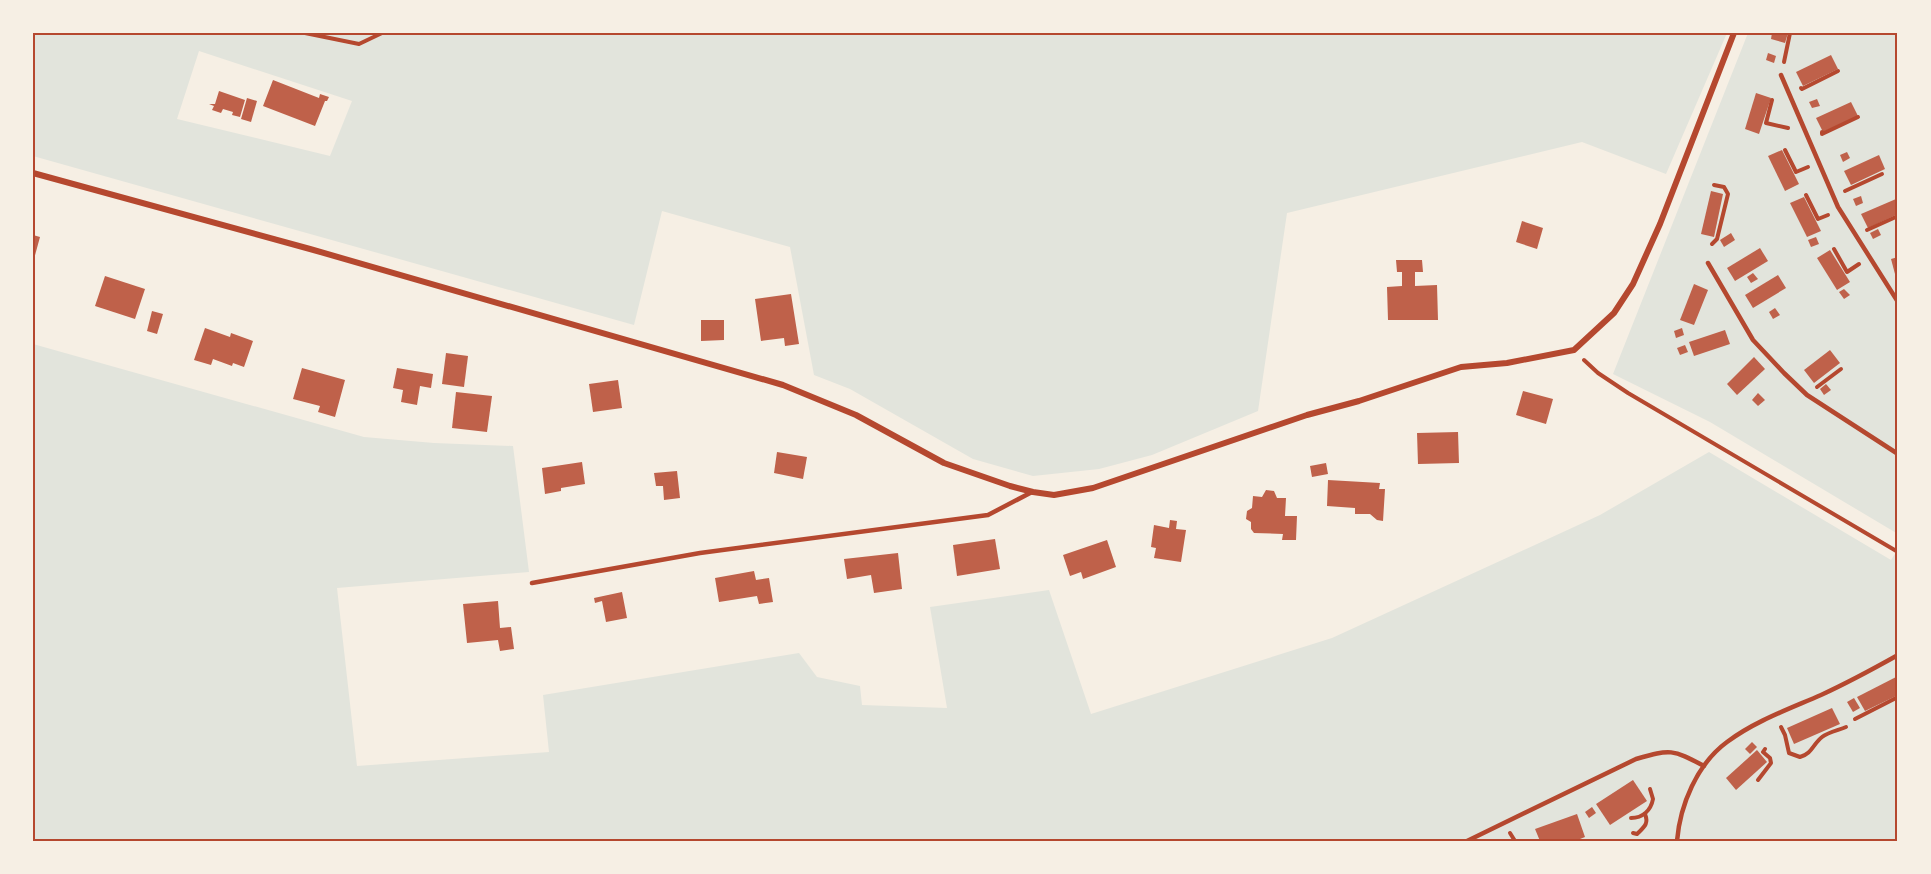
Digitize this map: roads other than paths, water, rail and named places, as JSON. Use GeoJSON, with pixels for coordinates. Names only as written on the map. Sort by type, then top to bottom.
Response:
{"type":"FeatureCollection","features":[{"type":"Feature","properties":{"kind":"street"},"geometry":{"type":"LineString","coordinates":[[33,173],[310,249],[783,385],[856,415],[944,463],[977,476],[1033,492],[1054,495],[1093,488],[1306,415],[1461,367],[1507,363],[1574,350],[1614,313],[1633,284],[1660,224],[1734,33]]}},
{"type":"Feature","properties":{"kind":"lane"},"geometry":{"type":"LineString","coordinates":[[1781,75],[1840,209],[1898,302]]}},
{"type":"Feature","properties":{"kind":"lane"},"geometry":{"type":"LineString","coordinates":[[1708,263],[1753,340],[1807,395],[1898,454]]}},
{"type":"Feature","properties":{"kind":"lane"},"geometry":{"type":"LineString","coordinates":[[532,584],[700,553],[988,515],[1033,492]]}},
{"type":"Feature","properties":{"kind":"lane"},"geometry":{"type":"LineString","coordinates":[[1677,841],[1684,801],[1704,766],[1725,742],[1754,725],[1831,690],[1898,655]]}},
{"type":"Feature","properties":{"kind":"lane"},"geometry":{"type":"LineString","coordinates":[[1467,841],[1636,759],[1660,752],[1678,752],[1704,766]]}}]}
